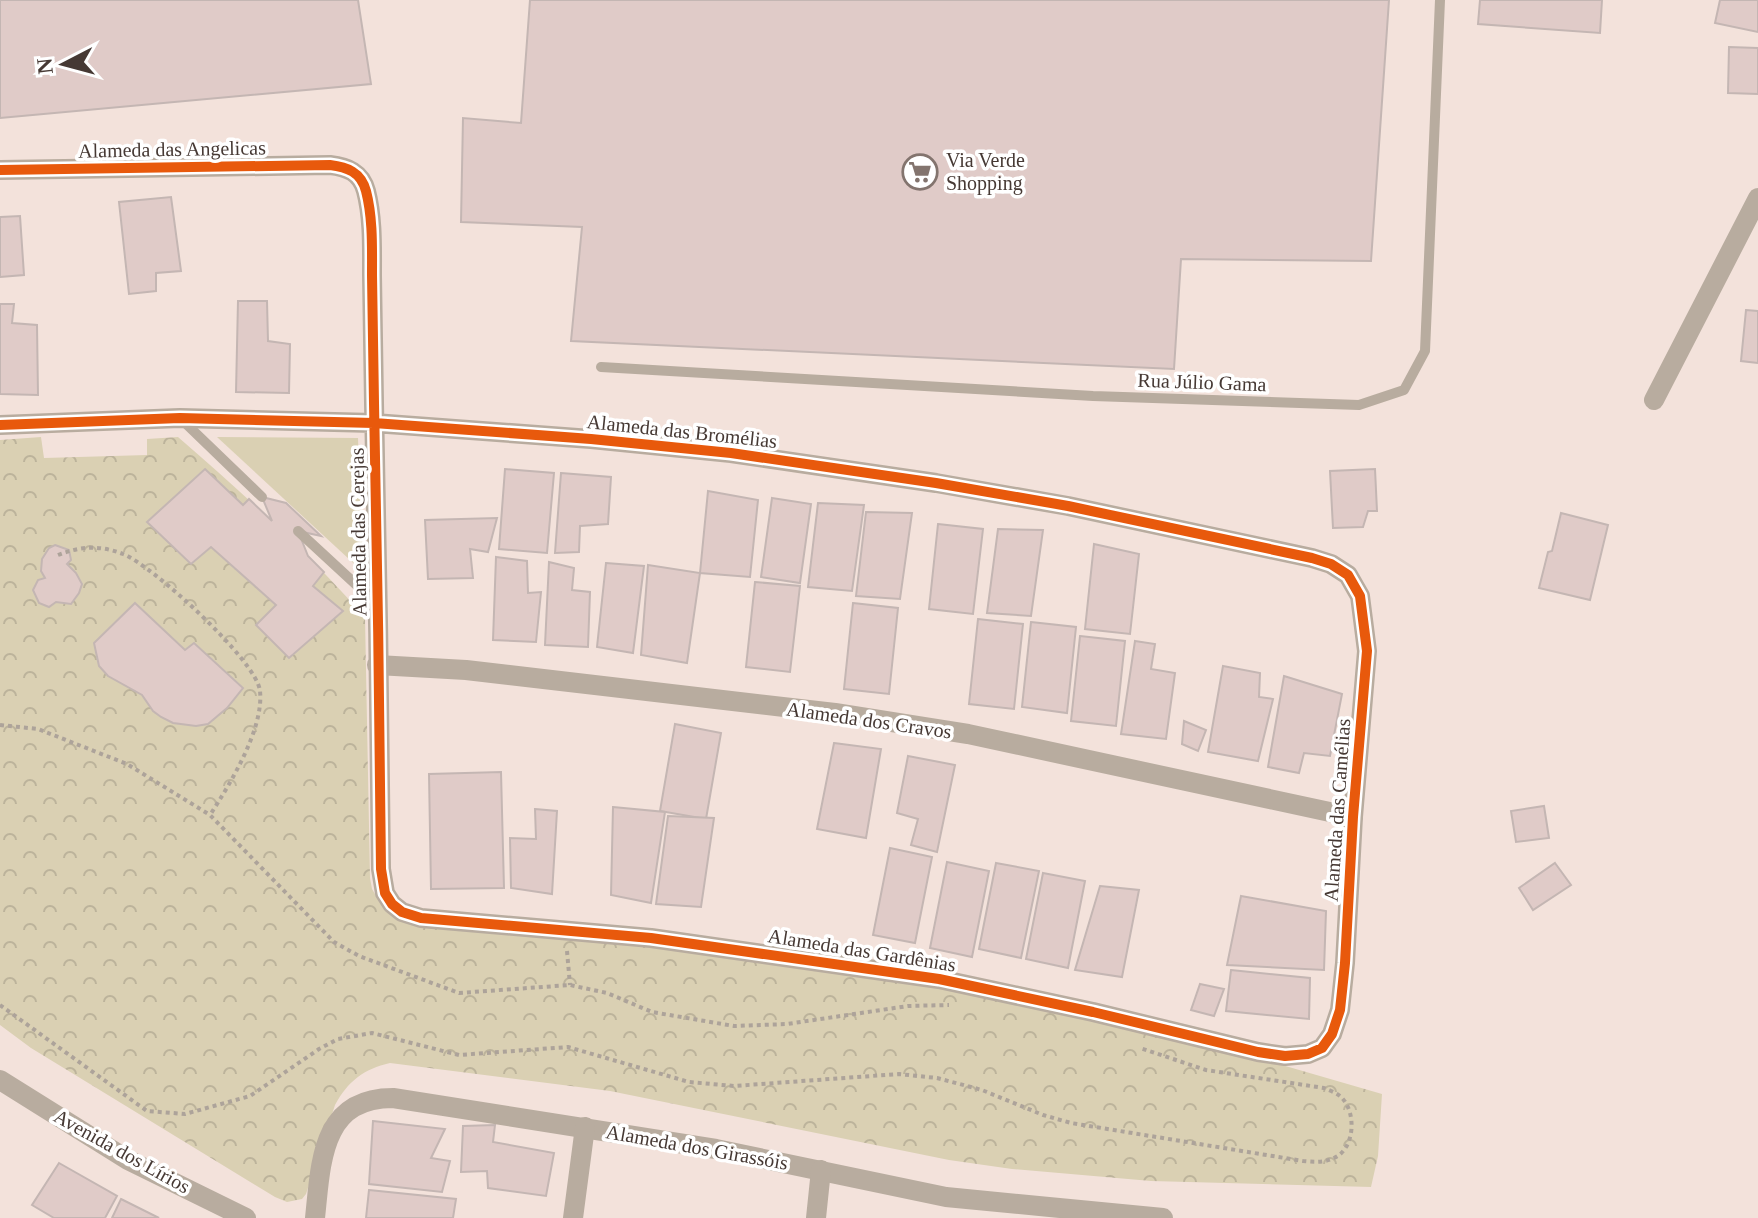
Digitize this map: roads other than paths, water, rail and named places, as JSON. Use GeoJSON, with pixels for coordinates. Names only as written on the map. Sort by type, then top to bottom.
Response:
{"type":"FeatureCollection","features":[{"type":"Feature","properties":{"kind":"street","name":"Alameda das Angelicas"},"geometry":{"type":"LineString","coordinates":[[0,170],[174,165],[345,167]]}},
{"type":"Feature","properties":{"kind":"street","name":"Alameda das Cerejas"},"geometry":{"type":"LineString","coordinates":[[345,167],[358,175],[365,188],[370,217],[381,869],[385,893],[392,904]]}},
{"type":"Feature","properties":{"kind":"street"},"geometry":{"type":"LineString","coordinates":[[1654,400],[1758,198]]}},
{"type":"Feature","properties":{"kind":"street","name":"Alameda das Bromélias"},"geometry":{"type":"LineString","coordinates":[[0,425],[180,418],[374,423],[474,428],[731,453],[1068,506],[1312,558],[1331,564],[1348,575]]}},
{"type":"Feature","properties":{"kind":"street","name":"Alameda das Camélias"},"geometry":{"type":"LineString","coordinates":[[1322,1048],[1332,1034],[1340,1010],[1367,651],[1360,596],[1348,575]]}},
{"type":"Feature","properties":{"kind":"street","name":"Alameda dos Cravos"},"geometry":{"type":"LineString","coordinates":[[377,665],[466,670],[835,713],[968,734],[1353,817]]}},
{"type":"Feature","properties":{"kind":"street","name":"Alameda das Gardênias"},"geometry":{"type":"LineString","coordinates":[[392,904],[402,912],[421,918],[566,929],[777,954],[939,979],[1258,1052],[1285,1056],[1308,1054],[1322,1048]]}},
{"type":"Feature","properties":{"kind":"street","name":"Avenida dos Lírios"},"geometry":{"type":"LineString","coordinates":[[0,1080],[128,1160],[246,1218]]}},
{"type":"Feature","properties":{"kind":"street","name":"Alameda dos Girassóis"},"geometry":{"type":"LineString","coordinates":[[315,1218],[319,1180],[331,1129],[346,1111],[357,1103],[373,1098],[433,1102],[585,1127],[821,1170],[946,1197],[1163,1218]]}},
{"type":"Feature","properties":{"kind":"street"},"geometry":{"type":"LineString","coordinates":[[573,1218],[585,1127]]}},
{"type":"Feature","properties":{"kind":"street"},"geometry":{"type":"LineString","coordinates":[[816,1218],[821,1170]]}},
{"type":"Feature","properties":{"kind":"lane","name":"Rua Júlio Gama"},"geometry":{"type":"LineString","coordinates":[[601,367],[1093,396],[1359,405],[1404,390],[1425,351],[1440,0]]}},
{"type":"Feature","properties":{"kind":"lane"},"geometry":{"type":"LineString","coordinates":[[180,418],[262,497]]}},
{"type":"Feature","properties":{"kind":"lane"},"geometry":{"type":"LineString","coordinates":[[298,531],[377,604]]}},
{"type":"Feature","properties":{"kind":"place","name":"Via Verde Shopping"},"geometry":{"type":"Point","coordinates":[920,172]}}]}
